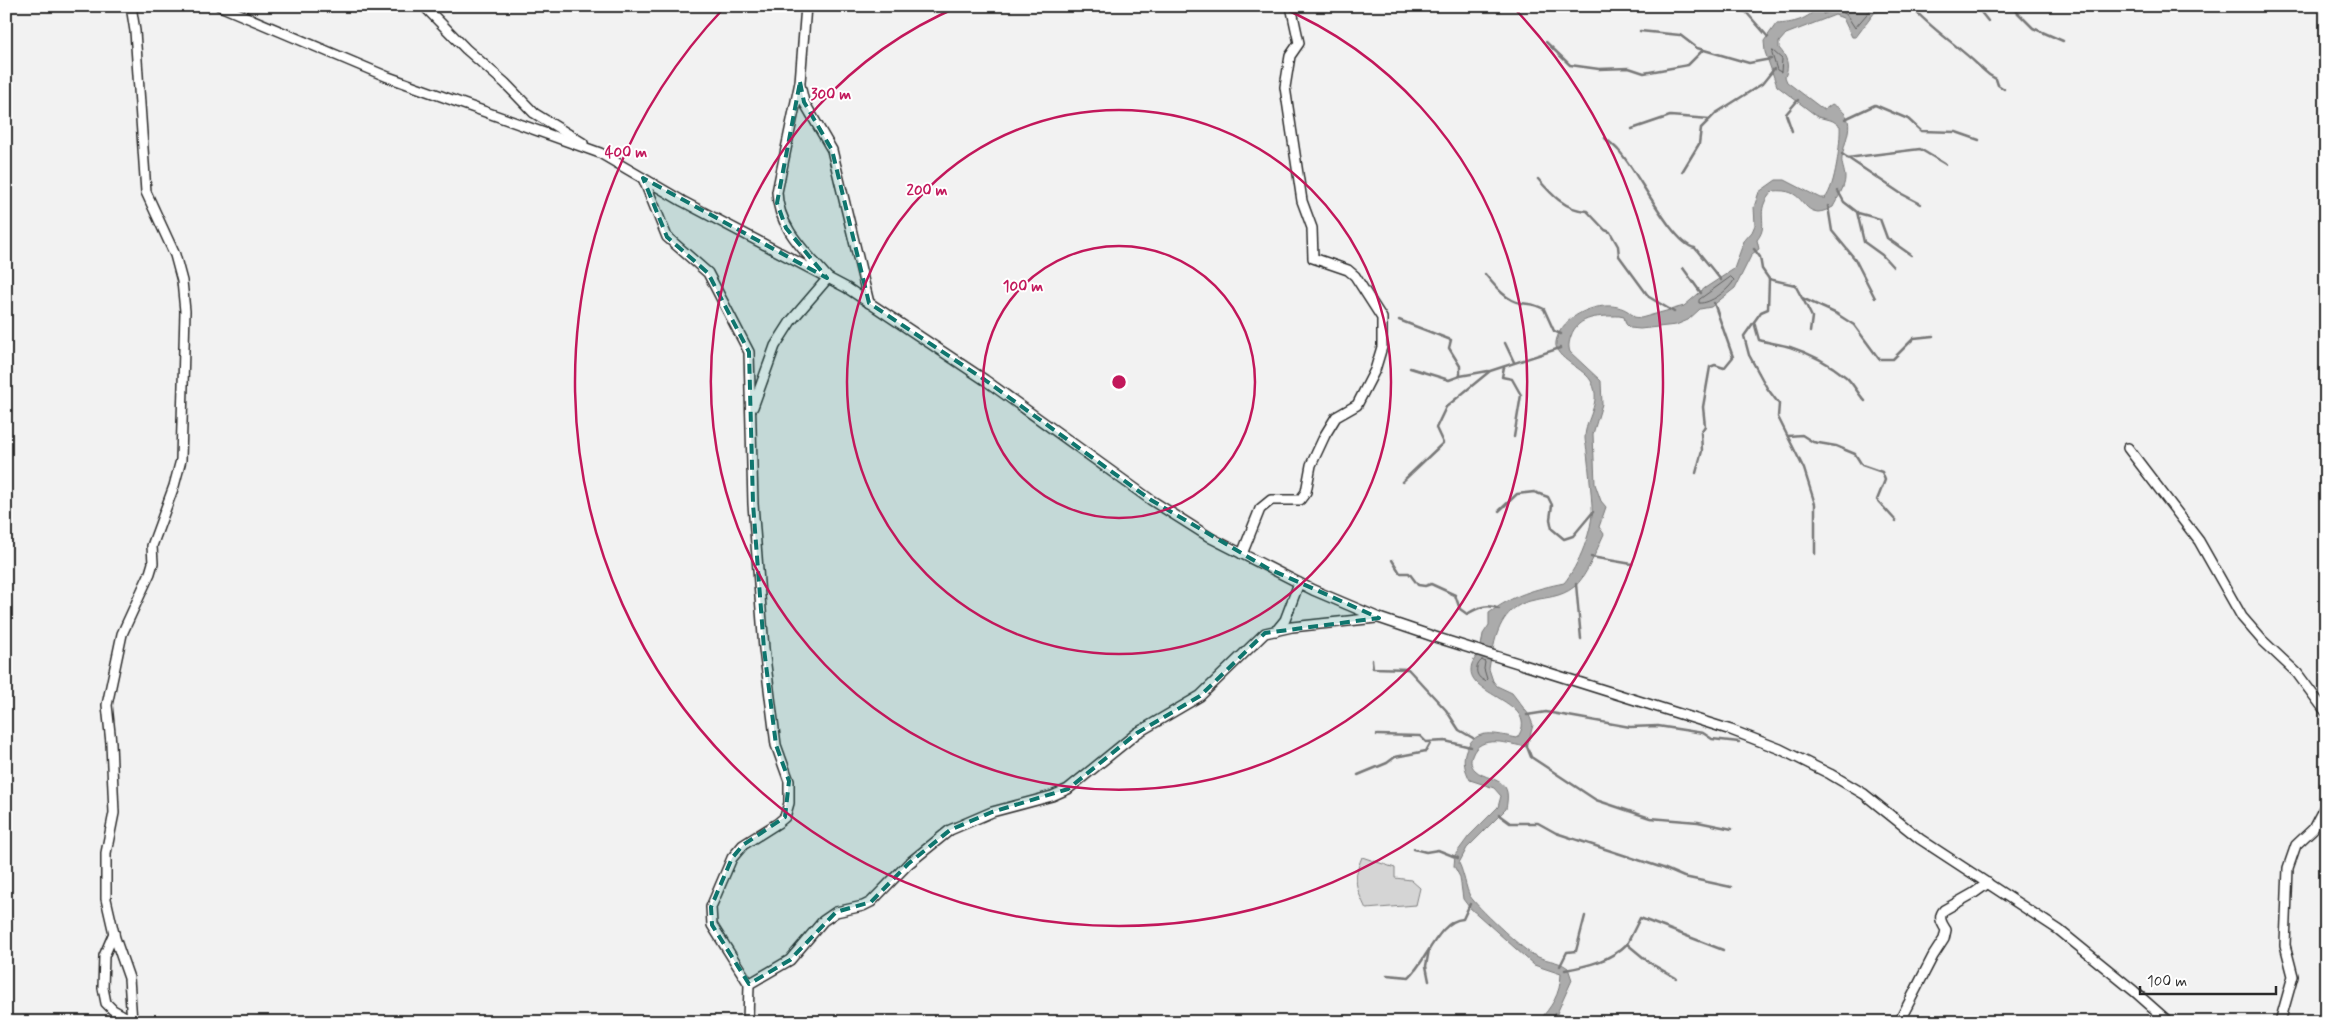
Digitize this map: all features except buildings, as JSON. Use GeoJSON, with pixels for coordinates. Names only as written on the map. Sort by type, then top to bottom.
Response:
{"type":"FeatureCollection","features":[{"type":"Feature","properties":{"kind":"street"},"geometry":{"type":"LineString","coordinates":[[131,6],[135,31],[146,192],[175,255],[182,281],[185,310],[181,460],[174,486],[152,546],[153,564],[150,573],[122,634],[107,705],[111,742],[114,813],[106,853],[106,898],[114,933],[129,978],[132,1021]]}},
{"type":"Feature","properties":{"kind":"street"},"geometry":{"type":"LineString","coordinates":[[220,6],[388,77],[600,153]]}},
{"type":"Feature","properties":{"kind":"street"},"geometry":{"type":"LineString","coordinates":[[424,6],[466,49],[534,113],[643,178],[828,278],[869,303],[985,380],[1151,500],[1211,538],[1299,584],[1379,618],[1731,730],[1780,749],[1864,794],[1920,839],[2066,935],[2169,1022]]}},
{"type":"Feature","properties":{"kind":"street"},"geometry":{"type":"LineString","coordinates":[[806,6],[800,82],[777,192],[777,203],[786,228],[828,278]]}},
{"type":"Feature","properties":{"kind":"street"},"geometry":{"type":"LineString","coordinates":[[1242,554],[1260,509],[1271,500],[1300,500],[1306,492],[1311,465],[1326,435],[1336,418],[1357,405],[1375,370],[1382,346],[1382,318],[1355,276],[1348,270],[1313,258],[1311,253],[1312,228],[1302,201],[1285,87],[1290,56],[1299,43],[1290,6]]}},
{"type":"Feature","properties":{"kind":"street"},"geometry":{"type":"LineString","coordinates":[[800,82],[804,102],[832,150],[869,303]]}},
{"type":"Feature","properties":{"kind":"street"},"geometry":{"type":"LineString","coordinates":[[643,178],[667,237],[708,273],[749,352],[753,504],[764,649],[776,745],[789,781],[789,803],[785,817],[743,844],[732,858],[711,907],[712,926],[749,984],[748,1022]]}},
{"type":"Feature","properties":{"kind":"street"},"geometry":{"type":"LineString","coordinates":[[751,413],[775,346],[792,321],[828,278]]}},
{"type":"Feature","properties":{"kind":"street"},"geometry":{"type":"LineString","coordinates":[[2128,448],[2199,541],[2242,617],[2262,640],[2297,673],[2326,712]]}},
{"type":"Feature","properties":{"kind":"street"},"geometry":{"type":"LineString","coordinates":[[1276,631],[1285,620],[1299,584]]}},
{"type":"Feature","properties":{"kind":"street"},"geometry":{"type":"LineString","coordinates":[[749,984],[790,960],[823,921],[836,912],[863,906],[871,902],[908,864],[950,830],[992,812],[1052,796],[1068,789],[1137,733],[1177,712],[1200,696],[1252,644],[1266,634],[1276,631],[1379,618]]}},
{"type":"Feature","properties":{"kind":"street"},"geometry":{"type":"LineString","coordinates":[[2280,1022],[2293,976],[2285,945],[2288,868],[2296,846],[2313,829],[2326,804]]}},
{"type":"Feature","properties":{"kind":"street"},"geometry":{"type":"LineString","coordinates":[[1899,1022],[1933,956],[1944,939],[1946,930],[1940,921],[1940,914],[1974,894],[1988,883]]}},
{"type":"Feature","properties":{"kind":"street"},"geometry":{"type":"LineString","coordinates":[[114,933],[104,956],[103,988],[106,1003],[113,1010],[132,1021]]}},
{"type":"Feature","properties":{"kind":"highlighted area"},"geometry":{"type":"Polygon","coordinates":[[[800,82],[804,102],[832,150],[869,303],[985,380],[1151,500],[1267,568],[1379,618],[1265,633],[1200,696],[1137,733],[1068,789],[992,812],[950,830],[908,864],[871,902],[836,912],[790,960],[749,984],[712,925],[711,907],[732,858],[743,845],[785,817],[789,781],[776,745],[764,649],[753,504],[749,352],[708,273],[667,237],[643,178],[827,278],[786,228],[777,203],[800,82]]]}},
{"type":"Feature","properties":{"kind":"shaded area"},"geometry":{"type":"Polygon","coordinates":[[[1362,857],[1395,868],[1395,878],[1411,880],[1420,888],[1416,905],[1366,909],[1356,884],[1357,872],[1362,857]]]}},
{"type":"Feature","properties":{"kind":"water"},"geometry":{"type":"Polygon","coordinates":[[[1819,6],[1897,6],[1896,10],[1875,12],[1856,37],[1852,37],[1843,18],[1835,15],[1786,34],[1779,42],[1779,48],[1787,61],[1785,77],[1787,82],[1824,110],[1832,104],[1841,109],[1846,115],[1849,128],[1842,160],[1845,182],[1839,197],[1833,207],[1818,212],[1807,207],[1791,193],[1773,191],[1767,198],[1762,211],[1761,234],[1757,240],[1759,249],[1752,254],[1735,288],[1711,307],[1700,309],[1688,320],[1676,325],[1640,329],[1630,328],[1626,324],[1624,317],[1605,316],[1585,320],[1574,329],[1569,342],[1570,352],[1601,381],[1602,404],[1593,434],[1595,484],[1601,501],[1606,507],[1599,527],[1604,534],[1587,570],[1574,587],[1558,595],[1530,601],[1515,608],[1500,626],[1493,650],[1481,646],[1483,634],[1489,625],[1489,613],[1525,594],[1564,583],[1575,567],[1588,536],[1592,506],[1585,438],[1594,404],[1595,390],[1589,378],[1564,358],[1556,348],[1560,331],[1578,314],[1603,306],[1615,306],[1626,310],[1634,317],[1641,318],[1684,306],[1705,288],[1734,269],[1744,241],[1755,225],[1754,207],[1759,192],[1776,180],[1785,180],[1820,198],[1825,198],[1829,193],[1837,164],[1840,126],[1833,121],[1818,117],[1777,86],[1765,52],[1764,41],[1776,24],[1800,20],[1810,15],[1819,6]]]}},
{"type":"Feature","properties":{"kind":"water"},"geometry":{"type":"Polygon","coordinates":[[[1479,653],[1491,657],[1489,669],[1493,681],[1497,686],[1512,693],[1529,715],[1533,725],[1527,747],[1503,742],[1488,742],[1481,744],[1472,756],[1471,763],[1478,773],[1499,782],[1505,787],[1507,804],[1506,809],[1467,848],[1459,863],[1470,896],[1489,917],[1532,954],[1560,963],[1568,968],[1572,980],[1553,1022],[1538,1022],[1554,1000],[1559,988],[1561,974],[1534,965],[1469,907],[1463,899],[1460,877],[1454,866],[1455,855],[1469,836],[1498,807],[1501,796],[1494,788],[1470,780],[1464,758],[1466,750],[1475,738],[1481,735],[1494,734],[1517,738],[1522,726],[1520,716],[1513,708],[1481,687],[1474,679],[1471,667],[1479,653]]]}},
{"type":"Feature","properties":{"kind":"waterway"},"geometry":{"type":"LineString","coordinates":[[1726,6],[1746,12],[1768,37]]}},
{"type":"Feature","properties":{"kind":"waterway"},"geometry":{"type":"LineString","coordinates":[[1911,6],[1935,29],[1996,79],[1998,85],[2004,89]]}},
{"type":"Feature","properties":{"kind":"waterway"},"geometry":{"type":"LineString","coordinates":[[1976,6],[1988,21]]}},
{"type":"Feature","properties":{"kind":"waterway"},"geometry":{"type":"LineString","coordinates":[[2011,6],[2033,28],[2063,41]]}},
{"type":"Feature","properties":{"kind":"waterway"},"geometry":{"type":"LineString","coordinates":[[1640,31],[1680,35],[1697,48],[1749,63],[1771,59]]}},
{"type":"Feature","properties":{"kind":"waterway"},"geometry":{"type":"LineString","coordinates":[[1546,42],[1570,65],[1599,69],[1629,68],[1644,73],[1688,65],[1703,50]]}},
{"type":"Feature","properties":{"kind":"waterway"},"geometry":{"type":"LineString","coordinates":[[1682,172],[1699,144],[1701,128],[1716,113],[1762,84],[1774,69]]}},
{"type":"Feature","properties":{"kind":"waterway"},"geometry":{"type":"LineString","coordinates":[[1792,131],[1786,114],[1798,100]]}},
{"type":"Feature","properties":{"kind":"waterway"},"geometry":{"type":"LineString","coordinates":[[1845,119],[1875,105],[1908,119],[1921,131],[1956,132],[1979,140]]}},
{"type":"Feature","properties":{"kind":"waterway"},"geometry":{"type":"LineString","coordinates":[[1632,129],[1670,116],[1710,119]]}},
{"type":"Feature","properties":{"kind":"waterway"},"geometry":{"type":"LineString","coordinates":[[1605,138],[1626,160],[1676,234],[1695,248],[1721,280]]}},
{"type":"Feature","properties":{"kind":"waterway"},"geometry":{"type":"LineString","coordinates":[[1847,158],[1920,149],[1945,164]]}},
{"type":"Feature","properties":{"kind":"waterway"},"geometry":{"type":"LineString","coordinates":[[1842,154],[1900,193],[1921,204]]}},
{"type":"Feature","properties":{"kind":"waterway"},"geometry":{"type":"LineString","coordinates":[[1538,179],[1559,200],[1572,208],[1587,211],[1605,230],[1610,232],[1618,246],[1619,256],[1649,297],[1674,312]]}},
{"type":"Feature","properties":{"kind":"waterway"},"geometry":{"type":"LineString","coordinates":[[1838,191],[1844,202],[1857,212],[1864,242],[1882,255],[1893,267]]}},
{"type":"Feature","properties":{"kind":"waterway"},"geometry":{"type":"LineString","coordinates":[[1828,206],[1832,231],[1855,259],[1875,298]]}},
{"type":"Feature","properties":{"kind":"waterway"},"geometry":{"type":"LineString","coordinates":[[1858,213],[1880,219],[1887,238],[1911,255]]}},
{"type":"Feature","properties":{"kind":"waterway"},"geometry":{"type":"LineString","coordinates":[[1754,249],[1760,257],[1762,269],[1769,279],[1768,309],[1761,312],[1744,336],[1749,355],[1767,388],[1779,404],[1778,417],[1804,469],[1815,504],[1815,554]]}},
{"type":"Feature","properties":{"kind":"waterway"},"geometry":{"type":"LineString","coordinates":[[1683,268],[1701,293]]}},
{"type":"Feature","properties":{"kind":"waterway"},"geometry":{"type":"LineString","coordinates":[[1485,274],[1510,299],[1544,309],[1554,331],[1561,334]]}},
{"type":"Feature","properties":{"kind":"waterway"},"geometry":{"type":"LineString","coordinates":[[1769,279],[1795,285],[1802,298],[1837,314],[1854,325],[1879,359],[1893,359],[1914,338],[1933,336]]}},
{"type":"Feature","properties":{"kind":"waterway"},"geometry":{"type":"LineString","coordinates":[[1803,299],[1812,317],[1810,332]]}},
{"type":"Feature","properties":{"kind":"waterway"},"geometry":{"type":"LineString","coordinates":[[1696,473],[1702,451],[1701,432],[1705,426],[1703,407],[1710,367],[1715,365],[1724,368],[1733,357],[1714,303]]}},
{"type":"Feature","properties":{"kind":"waterway"},"geometry":{"type":"LineString","coordinates":[[1399,320],[1451,340],[1449,348],[1460,366],[1460,376],[1488,371]]}},
{"type":"Feature","properties":{"kind":"waterway"},"geometry":{"type":"LineString","coordinates":[[1754,322],[1759,340],[1797,349],[1826,363],[1846,377],[1865,401]]}},
{"type":"Feature","properties":{"kind":"waterway"},"geometry":{"type":"LineString","coordinates":[[1505,343],[1514,362]]}},
{"type":"Feature","properties":{"kind":"waterway"},"geometry":{"type":"LineString","coordinates":[[1402,482],[1443,443],[1436,428],[1446,407],[1490,371],[1560,348]]}},
{"type":"Feature","properties":{"kind":"waterway"},"geometry":{"type":"LineString","coordinates":[[1504,367],[1502,377],[1512,379],[1521,395],[1514,437]]}},
{"type":"Feature","properties":{"kind":"waterway"},"geometry":{"type":"LineString","coordinates":[[1410,368],[1449,380],[1460,376]]}},
{"type":"Feature","properties":{"kind":"waterway"},"geometry":{"type":"LineString","coordinates":[[1788,436],[1802,435],[1813,442],[1836,446],[1855,454],[1862,465],[1882,472],[1885,480],[1877,500],[1896,521]]}},
{"type":"Feature","properties":{"kind":"waterway"},"geometry":{"type":"LineString","coordinates":[[1499,511],[1517,494],[1534,492],[1548,497],[1552,505],[1550,519],[1552,529],[1564,539],[1573,536],[1593,512]]}},
{"type":"Feature","properties":{"kind":"waterway"},"geometry":{"type":"LineString","coordinates":[[1591,557],[1632,564]]}},
{"type":"Feature","properties":{"kind":"waterway"},"geometry":{"type":"LineString","coordinates":[[1392,560],[1400,573],[1409,573],[1418,585],[1425,586],[1431,584],[1455,595],[1460,609],[1467,614],[1487,606],[1499,609]]}},
{"type":"Feature","properties":{"kind":"waterway"},"geometry":{"type":"LineString","coordinates":[[1576,584],[1581,639]]}},
{"type":"Feature","properties":{"kind":"waterway"},"geometry":{"type":"LineString","coordinates":[[1372,660],[1373,668],[1408,669],[1446,710],[1459,730],[1473,738]]}},
{"type":"Feature","properties":{"kind":"waterway"},"geometry":{"type":"LineString","coordinates":[[1527,715],[1546,712],[1630,727],[1658,726],[1703,733],[1712,739],[1739,742]]}},
{"type":"Feature","properties":{"kind":"waterway"},"geometry":{"type":"LineString","coordinates":[[1377,735],[1420,736],[1426,742],[1445,741],[1471,747]]}},
{"type":"Feature","properties":{"kind":"waterway"},"geometry":{"type":"LineString","coordinates":[[1358,775],[1387,763],[1395,757],[1426,751],[1431,742]]}},
{"type":"Feature","properties":{"kind":"waterway"},"geometry":{"type":"LineString","coordinates":[[1526,744],[1531,757],[1596,800],[1650,818],[1698,822],[1732,829]]}},
{"type":"Feature","properties":{"kind":"waterway"},"geometry":{"type":"LineString","coordinates":[[1499,815],[1510,823],[1538,823],[1556,833],[1663,868],[1684,877],[1731,887]]}},
{"type":"Feature","properties":{"kind":"waterway"},"geometry":{"type":"LineString","coordinates":[[1414,849],[1426,852],[1438,850],[1458,858]]}},
{"type":"Feature","properties":{"kind":"waterway"},"geometry":{"type":"LineString","coordinates":[[1387,975],[1409,977],[1447,926],[1454,921],[1463,919],[1470,904]]}},
{"type":"Feature","properties":{"kind":"waterway"},"geometry":{"type":"LineString","coordinates":[[1560,966],[1567,952],[1576,951],[1585,916]]}},
{"type":"Feature","properties":{"kind":"waterway"},"geometry":{"type":"LineString","coordinates":[[1627,944],[1640,918],[1723,950]]}},
{"type":"Feature","properties":{"kind":"waterway"},"geometry":{"type":"LineString","coordinates":[[1565,970],[1606,959],[1627,944],[1650,963],[1676,978]]}},
{"type":"Feature","properties":{"kind":"waterway"},"geometry":{"type":"LineString","coordinates":[[1429,950],[1426,966],[1429,981]]}},
{"type":"Feature","properties":{"kind":"waterway"},"geometry":{"type":"LineString","coordinates":[[1555,1014],[1575,1022]]}}]}
